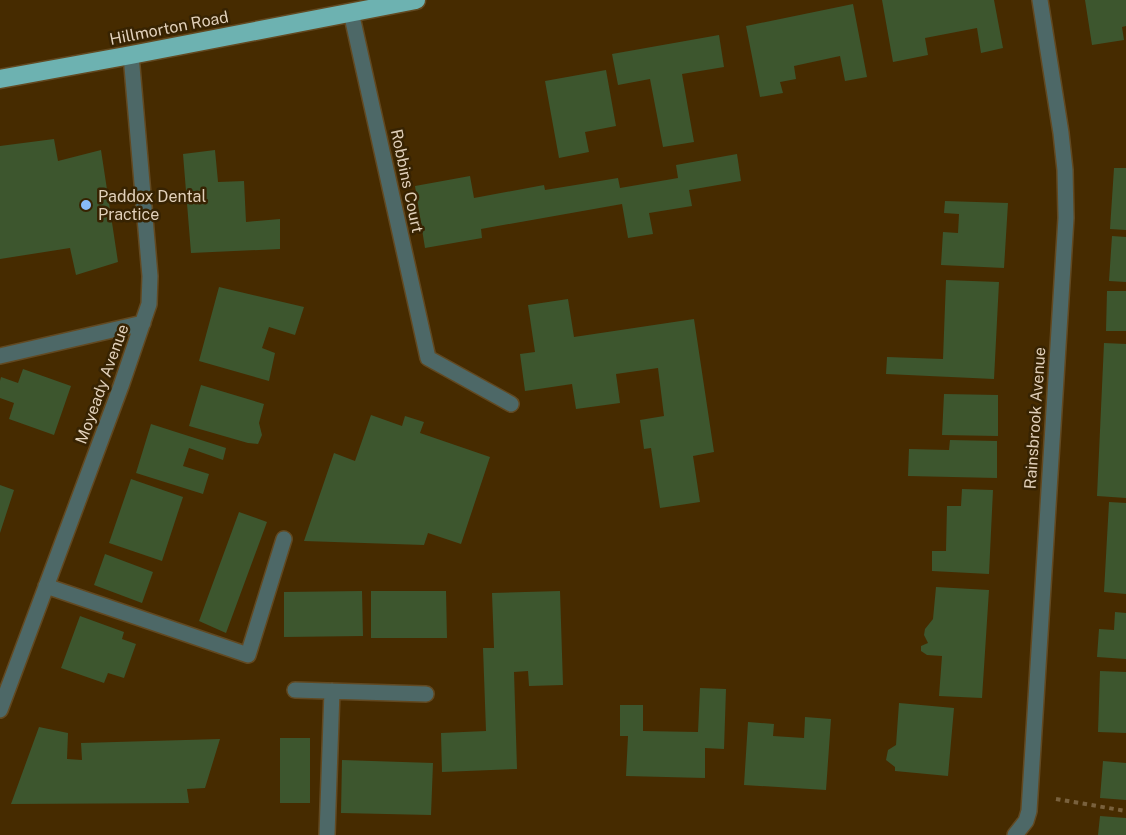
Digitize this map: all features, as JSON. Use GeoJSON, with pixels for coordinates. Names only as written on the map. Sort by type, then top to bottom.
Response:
{"type":"FeatureCollection","features":[{"type":"Feature","properties":{"kind":"highway","name":"Hillmorton Road"},"geometry":{"type":"LineString","coordinates":[[0,79],[131,55],[354,8],[416,0]]}},
{"type":"Feature","properties":{"kind":"street","name":"Rainsbrook Avenue"},"geometry":{"type":"LineString","coordinates":[[1015,835],[1026,821],[1029,811],[1066,218],[1065,170],[1061,133],[1040,0]]}},
{"type":"Feature","properties":{"kind":"street","name":"Robbins Court"},"geometry":{"type":"LineString","coordinates":[[354,8],[428,358],[511,404]]}},
{"type":"Feature","properties":{"kind":"street","name":"Moyeady Avenue"},"geometry":{"type":"LineString","coordinates":[[0,710],[122,386],[149,304],[150,276],[131,55]]}},
{"type":"Feature","properties":{"kind":"street"},"geometry":{"type":"LineString","coordinates":[[0,356],[142,323]]}},
{"type":"Feature","properties":{"kind":"street"},"geometry":{"type":"LineString","coordinates":[[46,586],[248,655],[284,539]]}},
{"type":"Feature","properties":{"kind":"street"},"geometry":{"type":"LineString","coordinates":[[295,690],[426,694]]}},
{"type":"Feature","properties":{"kind":"street"},"geometry":{"type":"LineString","coordinates":[[327,835],[332,691]]}},
{"type":"Feature","properties":{"kind":"path"},"geometry":{"type":"LineString","coordinates":[[1031,778],[1055,799],[1126,811]]}},
{"type":"Feature","properties":{"kind":"building"},"geometry":{"type":"Polygon","coordinates":[[[882,0],[994,0],[1003,48],[981,53],[977,28],[925,38],[928,55],[893,62],[882,0]]]}},
{"type":"Feature","properties":{"kind":"building"},"geometry":{"type":"Polygon","coordinates":[[[1085,0],[1126,0],[1126,26],[1122,27],[1124,40],[1092,45],[1085,0]]]}},
{"type":"Feature","properties":{"kind":"building"},"geometry":{"type":"Polygon","coordinates":[[[853,4],[867,77],[845,81],[840,56],[794,66],[796,79],[780,82],[783,93],[760,97],[746,26],[853,4]]]}},
{"type":"Feature","properties":{"kind":"building"},"geometry":{"type":"Polygon","coordinates":[[[719,35],[724,67],[682,74],[694,142],[663,147],[650,79],[618,85],[612,54],[719,35]]]}},
{"type":"Feature","properties":{"kind":"building"},"geometry":{"type":"Polygon","coordinates":[[[606,70],[616,126],[585,132],[589,152],[559,158],[545,81],[606,70]]]}},
{"type":"Feature","properties":{"kind":"building"},"geometry":{"type":"Polygon","coordinates":[[[54,139],[58,161],[101,150],[118,262],[76,275],[70,248],[0,259],[0,146],[54,139]]]}},
{"type":"Feature","properties":{"kind":"building"},"geometry":{"type":"Polygon","coordinates":[[[215,150],[218,182],[244,181],[246,222],[280,219],[280,249],[191,253],[183,154],[215,150]]]}},
{"type":"Feature","properties":{"kind":"building"},"geometry":{"type":"Polygon","coordinates":[[[737,154],[741,181],[689,190],[692,206],[649,213],[653,234],[628,238],[622,204],[481,229],[482,238],[425,248],[415,186],[470,176],[474,198],[544,185],[545,190],[618,178],[620,188],[678,178],[676,165],[737,154]]]}},
{"type":"Feature","properties":{"kind":"building"},"geometry":{"type":"Polygon","coordinates":[[[1114,168],[1126,168],[1126,230],[1110,229],[1114,168]]]}},
{"type":"Feature","properties":{"kind":"building"},"geometry":{"type":"Polygon","coordinates":[[[945,201],[1008,203],[1004,268],[941,265],[943,232],[958,233],[959,214],[944,213],[945,201]]]}},
{"type":"Feature","properties":{"kind":"building"},"geometry":{"type":"Polygon","coordinates":[[[1112,236],[1126,237],[1126,282],[1109,281],[1112,236]]]}},
{"type":"Feature","properties":{"kind":"building"},"geometry":{"type":"Polygon","coordinates":[[[946,280],[999,282],[994,379],[886,374],[887,357],[943,359],[946,280]]]}},
{"type":"Feature","properties":{"kind":"building"},"geometry":{"type":"Polygon","coordinates":[[[219,287],[304,307],[295,335],[269,327],[262,348],[275,353],[269,381],[199,361],[219,287]]]}},
{"type":"Feature","properties":{"kind":"building"},"geometry":{"type":"Polygon","coordinates":[[[1107,291],[1126,291],[1126,331],[1106,331],[1107,291]]]}},
{"type":"Feature","properties":{"kind":"building"},"geometry":{"type":"Polygon","coordinates":[[[568,299],[574,337],[694,319],[714,452],[693,456],[700,502],[660,508],[651,448],[644,449],[640,420],[664,416],[658,368],[616,374],[620,403],[576,409],[572,384],[525,391],[520,354],[535,352],[528,305],[568,299]]]}},
{"type":"Feature","properties":{"kind":"building"},"geometry":{"type":"Polygon","coordinates":[[[1104,343],[1126,344],[1126,498],[1097,496],[1104,343]]]}},
{"type":"Feature","properties":{"kind":"building"},"geometry":{"type":"Polygon","coordinates":[[[23,369],[71,386],[54,435],[9,419],[14,403],[0,398],[1,377],[18,383],[23,369]]]}},
{"type":"Feature","properties":{"kind":"building"},"geometry":{"type":"Polygon","coordinates":[[[201,385],[264,404],[259,423],[262,435],[258,444],[189,426],[201,385]]]}},
{"type":"Feature","properties":{"kind":"building"},"geometry":{"type":"Polygon","coordinates":[[[944,394],[998,395],[998,436],[942,435],[944,394]]]}},
{"type":"Feature","properties":{"kind":"building"},"geometry":{"type":"Polygon","coordinates":[[[371,415],[402,426],[405,416],[424,422],[420,433],[490,457],[461,544],[428,533],[424,545],[304,541],[334,453],[355,461],[371,415]]]}},
{"type":"Feature","properties":{"kind":"building"},"geometry":{"type":"Polygon","coordinates":[[[151,424],[226,448],[223,460],[189,448],[183,466],[209,474],[203,494],[136,473],[151,424]]]}},
{"type":"Feature","properties":{"kind":"building"},"geometry":{"type":"Polygon","coordinates":[[[950,440],[997,441],[997,478],[908,476],[909,449],[949,450],[950,440]]]}},
{"type":"Feature","properties":{"kind":"building"},"geometry":{"type":"Polygon","coordinates":[[[131,479],[183,497],[162,561],[109,543],[131,479]]]}},
{"type":"Feature","properties":{"kind":"building"},"geometry":{"type":"Polygon","coordinates":[[[0,485],[14,490],[0,533],[0,485]]]}},
{"type":"Feature","properties":{"kind":"building"},"geometry":{"type":"Polygon","coordinates":[[[962,489],[993,490],[989,574],[932,571],[932,551],[946,551],[947,506],[961,506],[962,489]]]}},
{"type":"Feature","properties":{"kind":"building"},"geometry":{"type":"Polygon","coordinates":[[[1109,502],[1126,503],[1126,594],[1104,592],[1109,502]]]}},
{"type":"Feature","properties":{"kind":"building"},"geometry":{"type":"Polygon","coordinates":[[[239,512],[267,522],[226,633],[199,621],[239,512]]]}},
{"type":"Feature","properties":{"kind":"building"},"geometry":{"type":"Polygon","coordinates":[[[105,554],[153,572],[142,603],[94,585],[105,554]]]}},
{"type":"Feature","properties":{"kind":"building"},"geometry":{"type":"Polygon","coordinates":[[[936,587],[989,590],[982,698],[939,696],[942,656],[927,655],[921,651],[921,646],[928,643],[924,635],[925,629],[933,619],[936,587]]]}},
{"type":"Feature","properties":{"kind":"building"},"geometry":{"type":"Polygon","coordinates":[[[362,591],[363,636],[284,637],[284,592],[362,591]]]}},
{"type":"Feature","properties":{"kind":"building"},"geometry":{"type":"Polygon","coordinates":[[[371,591],[446,591],[447,638],[371,638],[371,591]]]}},
{"type":"Feature","properties":{"kind":"building"},"geometry":{"type":"Polygon","coordinates":[[[560,591],[563,685],[529,686],[528,671],[514,672],[517,769],[442,772],[441,733],[486,731],[483,648],[494,648],[492,593],[560,591]]]}},
{"type":"Feature","properties":{"kind":"building"},"geometry":{"type":"Polygon","coordinates":[[[1115,612],[1126,613],[1126,659],[1097,657],[1099,629],[1114,630],[1115,612]]]}},
{"type":"Feature","properties":{"kind":"building"},"geometry":{"type":"Polygon","coordinates":[[[80,616],[124,632],[122,639],[136,644],[124,678],[108,673],[104,683],[61,668],[80,616]]]}},
{"type":"Feature","properties":{"kind":"building"},"geometry":{"type":"Polygon","coordinates":[[[1100,671],[1126,672],[1126,733],[1098,732],[1100,671]]]}},
{"type":"Feature","properties":{"kind":"building"},"geometry":{"type":"Polygon","coordinates":[[[700,688],[726,689],[724,749],[705,748],[705,778],[626,776],[628,736],[620,736],[620,705],[643,705],[643,731],[698,732],[700,688]]]}},
{"type":"Feature","properties":{"kind":"building"},"geometry":{"type":"Polygon","coordinates":[[[899,703],[954,708],[948,776],[895,771],[895,767],[886,760],[888,750],[896,745],[899,703]]]}},
{"type":"Feature","properties":{"kind":"building"},"geometry":{"type":"Polygon","coordinates":[[[805,717],[831,719],[826,790],[744,785],[748,722],[774,724],[773,736],[804,738],[805,717]]]}},
{"type":"Feature","properties":{"kind":"building"},"geometry":{"type":"Polygon","coordinates":[[[39,727],[68,733],[67,759],[82,760],[81,743],[220,739],[205,788],[187,789],[189,803],[11,804],[39,727]]]}},
{"type":"Feature","properties":{"kind":"building"},"geometry":{"type":"Polygon","coordinates":[[[280,738],[310,738],[310,803],[280,803],[280,738]]]}},
{"type":"Feature","properties":{"kind":"building"},"geometry":{"type":"Polygon","coordinates":[[[342,760],[433,763],[431,815],[341,813],[342,760]]]}},
{"type":"Feature","properties":{"kind":"building"},"geometry":{"type":"Polygon","coordinates":[[[1103,761],[1126,763],[1126,800],[1100,798],[1103,761]]]}},
{"type":"Feature","properties":{"kind":"building"},"geometry":{"type":"Polygon","coordinates":[[[1100,816],[1126,818],[1126,835],[1098,835],[1100,816]]]}},
{"type":"Feature","properties":{"kind":"place","name":"Paddox Dental Practice"},"geometry":{"type":"Point","coordinates":[86,205]}}]}
